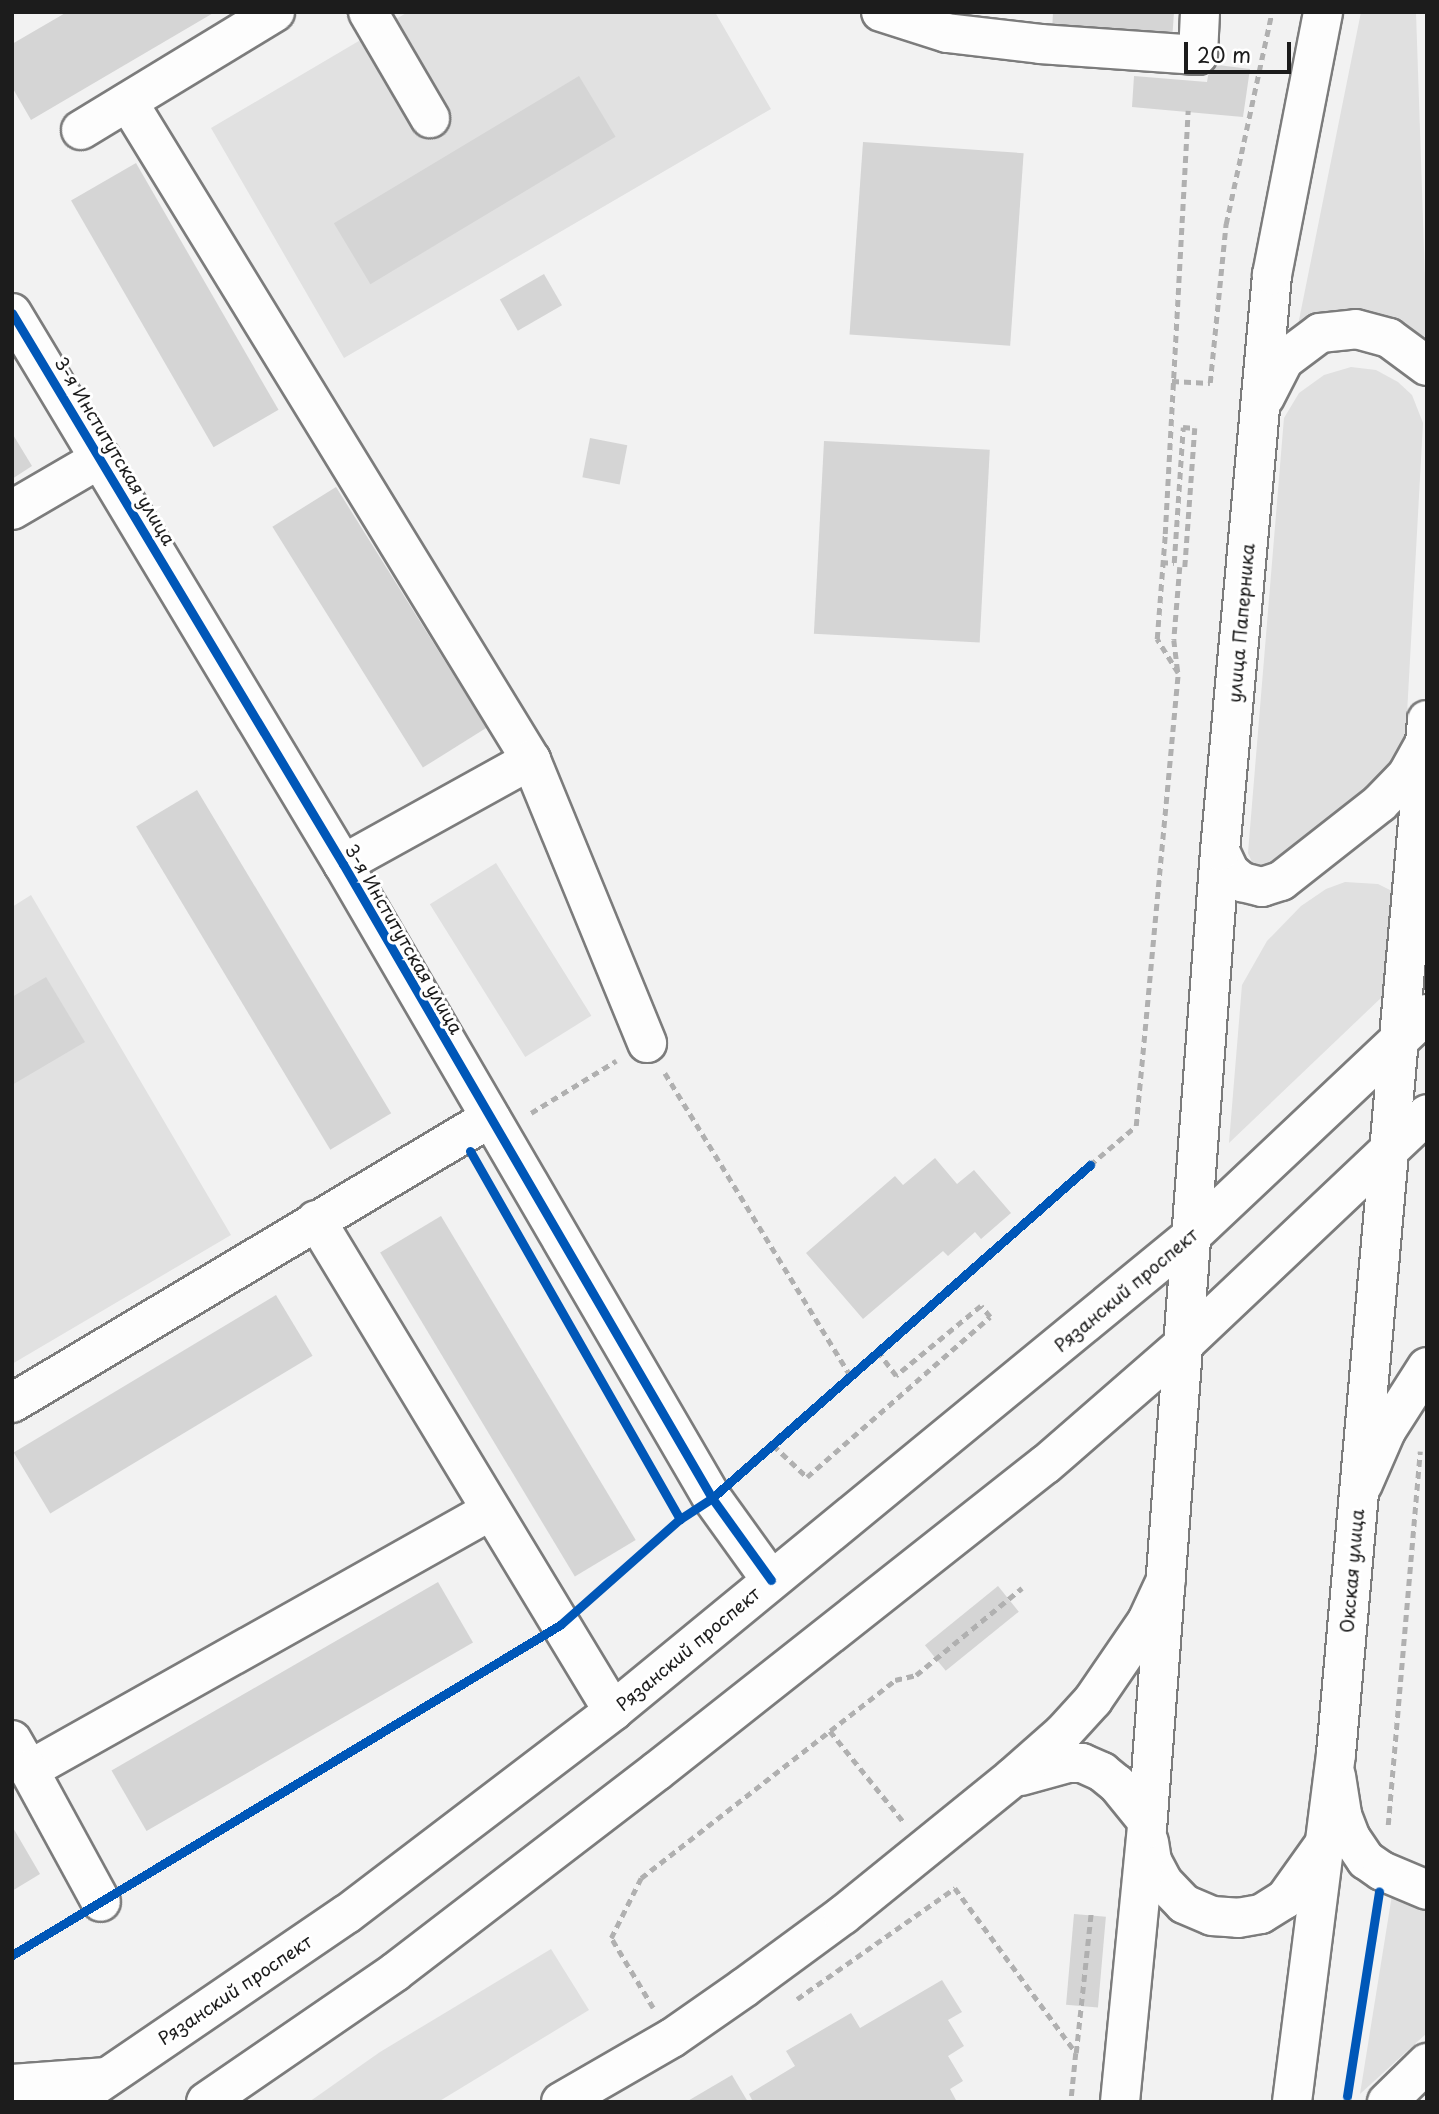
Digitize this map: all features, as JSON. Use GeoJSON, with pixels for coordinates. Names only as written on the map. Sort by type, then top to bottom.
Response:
{"type":"FeatureCollection","features":[{"type":"Feature","properties":{"kind":"main road"},"geometry":{"type":"LineString","coordinates":[[81,130],[275,12]]}},
{"type":"Feature","properties":{"kind":"main road"},"geometry":{"type":"LineString","coordinates":[[368,12],[430,118]]}},
{"type":"Feature","properties":{"kind":"main road"},"geometry":{"type":"LineString","coordinates":[[881,12],[947,33],[1040,44],[1198,55],[1200,12]]}},
{"type":"Feature","properties":{"kind":"main road","name":"улица Паперника"},"geometry":{"type":"LineString","coordinates":[[1190,1237],[1220,851],[1272,275],[1323,12]]}},
{"type":"Feature","properties":{"kind":"main road"},"geometry":{"type":"LineString","coordinates":[[128,102],[531,760],[646,1043]]}},
{"type":"Feature","properties":{"kind":"main road","name":"3-я Институтская улица"},"geometry":{"type":"LineString","coordinates":[[12,313],[343,864],[507,1118],[712,1498],[771,1580]]}},
{"type":"Feature","properties":{"kind":"main road"},"geometry":{"type":"LineString","coordinates":[[1262,402],[1284,360],[1320,333],[1356,329],[1389,338],[1427,366]]}},
{"type":"Feature","properties":{"kind":"main road"},"geometry":{"type":"LineString","coordinates":[[12,510],[101,458]]}},
{"type":"Feature","properties":{"kind":"main road"},"geometry":{"type":"LineString","coordinates":[[1220,851],[1230,872],[1242,882],[1262,887],[1281,881],[1380,803],[1407,775],[1426,730]]}},
{"type":"Feature","properties":{"kind":"main road"},"geometry":{"type":"LineString","coordinates":[[1414,1026],[1426,730]]}},
{"type":"Feature","properties":{"kind":"main road"},"geometry":{"type":"LineString","coordinates":[[343,864],[531,760]]}},
{"type":"Feature","properties":{"kind":"main road","name":"Окская улица"},"geometry":{"type":"LineString","coordinates":[[1292,2102],[1327,1841],[1391,1149],[1414,1026]]}},
{"type":"Feature","properties":{"kind":"main road","name":"Рязанский проспект"},"geometry":{"type":"LineString","coordinates":[[71,2102],[346,1914],[613,1711],[1190,1237],[1414,1026]]}},
{"type":"Feature","properties":{"kind":"main road"},"geometry":{"type":"LineString","coordinates":[[206,2102],[396,1972],[668,1763],[1045,1465],[1182,1345],[1427,1114]]}},
{"type":"Feature","properties":{"kind":"main road"},"geometry":{"type":"LineString","coordinates":[[12,1403],[316,1220],[507,1118]]}},
{"type":"Feature","properties":{"kind":"main road"},"geometry":{"type":"LineString","coordinates":[[316,1220],[613,1711]]}},
{"type":"Feature","properties":{"kind":"main road"},"geometry":{"type":"LineString","coordinates":[[1120,2102],[1147,1825],[1167,1578],[1190,1237]]}},
{"type":"Feature","properties":{"kind":"main road"},"geometry":{"type":"LineString","coordinates":[[1358,1495],[1386,1431],[1427,1367]]}},
{"type":"Feature","properties":{"kind":"main road"},"geometry":{"type":"LineString","coordinates":[[101,1902],[21,1755],[490,1511]]}},
{"type":"Feature","properties":{"kind":"main road"},"geometry":{"type":"LineString","coordinates":[[561,2102],[672,2038],[735,1994],[843,1915],[1012,1778],[1063,1733],[1093,1700],[1147,1621],[1167,1578]]}},
{"type":"Feature","properties":{"kind":"main road"},"geometry":{"type":"LineString","coordinates":[[1335,1754],[1336,1789],[1351,1838],[1366,1860],[1382,1871],[1427,1890]]}},
{"type":"Feature","properties":{"kind":"main road"},"geometry":{"type":"LineString","coordinates":[[1012,1778],[1068,1763],[1082,1763],[1102,1772],[1117,1784],[1147,1825],[1152,1861],[1163,1882],[1184,1904],[1212,1916],[1238,1919],[1261,1914],[1285,1899],[1327,1841]]}},
{"type":"Feature","properties":{"kind":"main road"},"geometry":{"type":"LineString","coordinates":[[1387,2102],[1427,2063]]}},
{"type":"Feature","properties":{"kind":"main road"},"geometry":{"type":"LineString","coordinates":[[12,2084],[107,2077]]}},
{"type":"Feature","properties":{"kind":"path"},"geometry":{"type":"LineString","coordinates":[[1172,381],[1210,383],[1226,224],[1272,12]]}},
{"type":"Feature","properties":{"kind":"path"},"geometry":{"type":"LineString","coordinates":[[1178,673],[1157,639],[1188,111]]}},
{"type":"Feature","properties":{"kind":"path"},"geometry":{"type":"LineString","coordinates":[[1080,1174],[1136,1126],[1178,673],[1174,640],[1195,428],[1184,427],[1174,563],[1161,562]]}},
{"type":"Feature","properties":{"kind":"path"},"geometry":{"type":"LineString","coordinates":[[507,1118],[646,1043],[851,1377]]}},
{"type":"Feature","properties":{"kind":"path"},"geometry":{"type":"LineString","coordinates":[[773,1445],[807,1477],[990,1317],[981,1307],[895,1377],[878,1352]]}},
{"type":"Feature","properties":{"kind":"path"},"geometry":{"type":"LineString","coordinates":[[869,1360],[888,1343]]}},
{"type":"Feature","properties":{"kind":"path"},"geometry":{"type":"LineString","coordinates":[[841,1385],[860,1369]]}},
{"type":"Feature","properties":{"kind":"path"},"geometry":{"type":"LineString","coordinates":[[763,1454],[783,1436]]}},
{"type":"Feature","properties":{"kind":"path"},"geometry":{"type":"LineString","coordinates":[[1387,1838],[1421,1441]]}},
{"type":"Feature","properties":{"kind":"path"},"geometry":{"type":"LineString","coordinates":[[660,2019],[611,1938],[641,1878],[895,1679],[916,1675],[1022,1588]]}},
{"type":"Feature","properties":{"kind":"path"},"geometry":{"type":"LineString","coordinates":[[830,1731],[926,1849]]}},
{"type":"Feature","properties":{"kind":"path"},"geometry":{"type":"LineString","coordinates":[[796,2000],[955,1888],[1076,2053]]}},
{"type":"Feature","properties":{"kind":"path"},"geometry":{"type":"LineString","coordinates":[[1071,2102],[1091,1912]]}},
{"type":"Feature","properties":{"kind":"shaded area"},"geometry":{"type":"Polygon","coordinates":[[[408,12],[715,12],[771,109],[344,358],[211,128],[408,12]]]}},
{"type":"Feature","properties":{"kind":"shaded area"},"geometry":{"type":"Polygon","coordinates":[[[1361,12],[1416,12],[1427,338],[1402,324],[1333,319],[1298,325],[1361,12]]]}},
{"type":"Feature","properties":{"kind":"shaded area"},"geometry":{"type":"Polygon","coordinates":[[[1351,367],[1376,370],[1398,382],[1412,395],[1423,423],[1405,750],[1395,765],[1273,869],[1255,869],[1248,853],[1284,418],[1299,393],[1324,375],[1351,367]]]}},
{"type":"Feature","properties":{"kind":"shaded area"},"geometry":{"type":"Polygon","coordinates":[[[496,863],[591,1016],[525,1057],[430,904],[496,863]]]}},
{"type":"Feature","properties":{"kind":"shaded area"},"geometry":{"type":"Polygon","coordinates":[[[1345,882],[1378,884],[1392,891],[1383,996],[1229,1143],[1242,985],[1267,941],[1301,906],[1326,889],[1345,882]]]}},
{"type":"Feature","properties":{"kind":"shaded area"},"geometry":{"type":"Polygon","coordinates":[[[31,895],[231,1235],[12,1364],[12,907],[31,895]]]}},
{"type":"Feature","properties":{"kind":"shaded area"},"geometry":{"type":"Polygon","coordinates":[[[1392,1895],[1427,1911],[1427,2033],[1360,2094],[1392,1895]]]}},
{"type":"Feature","properties":{"kind":"shaded area"},"geometry":{"type":"Polygon","coordinates":[[[551,1949],[589,2010],[438,2102],[309,2102],[380,2052],[551,1949]]]}},
{"type":"Feature","properties":{"kind":"building"},"geometry":{"type":"Polygon","coordinates":[[[67,12],[215,12],[31,120],[12,87],[12,44],[67,12]]]}},
{"type":"Feature","properties":{"kind":"building"},"geometry":{"type":"Polygon","coordinates":[[[1053,12],[1174,12],[1172,41],[1052,33],[1053,12]]]}},
{"type":"Feature","properties":{"kind":"building"},"geometry":{"type":"Polygon","coordinates":[[[1210,64],[1250,69],[1243,117],[1132,107],[1134,76],[1207,82],[1210,64]]]}},
{"type":"Feature","properties":{"kind":"building"},"geometry":{"type":"Polygon","coordinates":[[[579,76],[616,137],[370,284],[334,223],[579,76]]]}},
{"type":"Feature","properties":{"kind":"building"},"geometry":{"type":"Polygon","coordinates":[[[863,142],[1024,153],[1010,346],[850,335],[863,142]]]}},
{"type":"Feature","properties":{"kind":"building"},"geometry":{"type":"Polygon","coordinates":[[[136,163],[279,410],[214,447],[71,201],[136,163]]]}},
{"type":"Feature","properties":{"kind":"building"},"geometry":{"type":"Polygon","coordinates":[[[544,274],[562,305],[518,331],[500,300],[544,274]]]}},
{"type":"Feature","properties":{"kind":"building"},"geometry":{"type":"Polygon","coordinates":[[[12,433],[32,466],[12,479],[12,433]]]}},
{"type":"Feature","properties":{"kind":"building"},"geometry":{"type":"Polygon","coordinates":[[[590,438],[627,445],[620,485],[582,477],[590,438]]]}},
{"type":"Feature","properties":{"kind":"building"},"geometry":{"type":"Polygon","coordinates":[[[824,441],[990,450],[980,642],[814,634],[824,441]]]}},
{"type":"Feature","properties":{"kind":"building"},"geometry":{"type":"Polygon","coordinates":[[[336,487],[486,728],[423,768],[272,527],[336,487]]]}},
{"type":"Feature","properties":{"kind":"building"},"geometry":{"type":"Polygon","coordinates":[[[197,790],[391,1113],[330,1150],[136,827],[197,790]]]}},
{"type":"Feature","properties":{"kind":"building"},"geometry":{"type":"Polygon","coordinates":[[[46,977],[85,1042],[12,1085],[12,997],[46,977]]]}},
{"type":"Feature","properties":{"kind":"building"},"geometry":{"type":"Polygon","coordinates":[[[935,1158],[957,1184],[974,1170],[1011,1213],[981,1239],[975,1232],[948,1256],[943,1251],[863,1319],[806,1253],[895,1176],[903,1185],[935,1158]]]}},
{"type":"Feature","properties":{"kind":"building"},"geometry":{"type":"Polygon","coordinates":[[[441,1216],[636,1540],[575,1577],[380,1253],[441,1216]]]}},
{"type":"Feature","properties":{"kind":"building"},"geometry":{"type":"Polygon","coordinates":[[[276,1295],[313,1356],[50,1513],[14,1453],[276,1295]]]}},
{"type":"Feature","properties":{"kind":"building"},"geometry":{"type":"Polygon","coordinates":[[[438,1582],[473,1643],[147,1831],[112,1770],[438,1582]]]}},
{"type":"Feature","properties":{"kind":"building"},"geometry":{"type":"Polygon","coordinates":[[[998,1586],[1019,1612],[946,1671],[925,1645],[998,1586]]]}},
{"type":"Feature","properties":{"kind":"building"},"geometry":{"type":"Polygon","coordinates":[[[12,1826],[40,1874],[12,1891],[12,1826]]]}},
{"type":"Feature","properties":{"kind":"building"},"geometry":{"type":"Polygon","coordinates":[[[1074,1914],[1106,1917],[1098,2007],[1066,2005],[1074,1914]]]}},
{"type":"Feature","properties":{"kind":"building"},"geometry":{"type":"Polygon","coordinates":[[[942,1980],[962,2012],[948,2020],[964,2046],[948,2056],[963,2081],[950,2089],[957,2102],[753,2102],[749,2094],[795,2066],[786,2051],[851,2013],[860,2028],[942,1980]]]}},
{"type":"Feature","properties":{"kind":"building"},"geometry":{"type":"Polygon","coordinates":[[[732,2075],[748,2102],[686,2102],[732,2075]]]}},
{"type":"Feature","properties":{"kind":"cycle path"},"geometry":{"type":"LineString","coordinates":[[12,313],[343,864],[712,1498],[771,1580]]}},
{"type":"Feature","properties":{"kind":"cycle path"},"geometry":{"type":"LineString","coordinates":[[470,1151],[680,1519]]}},
{"type":"Feature","properties":{"kind":"cycle path"},"geometry":{"type":"LineString","coordinates":[[12,1955],[560,1625],[680,1519],[712,1498],[1090,1165]]}},
{"type":"Feature","properties":{"kind":"cycle path"},"geometry":{"type":"LineString","coordinates":[[1347,2096],[1379,1891]]}}]}
